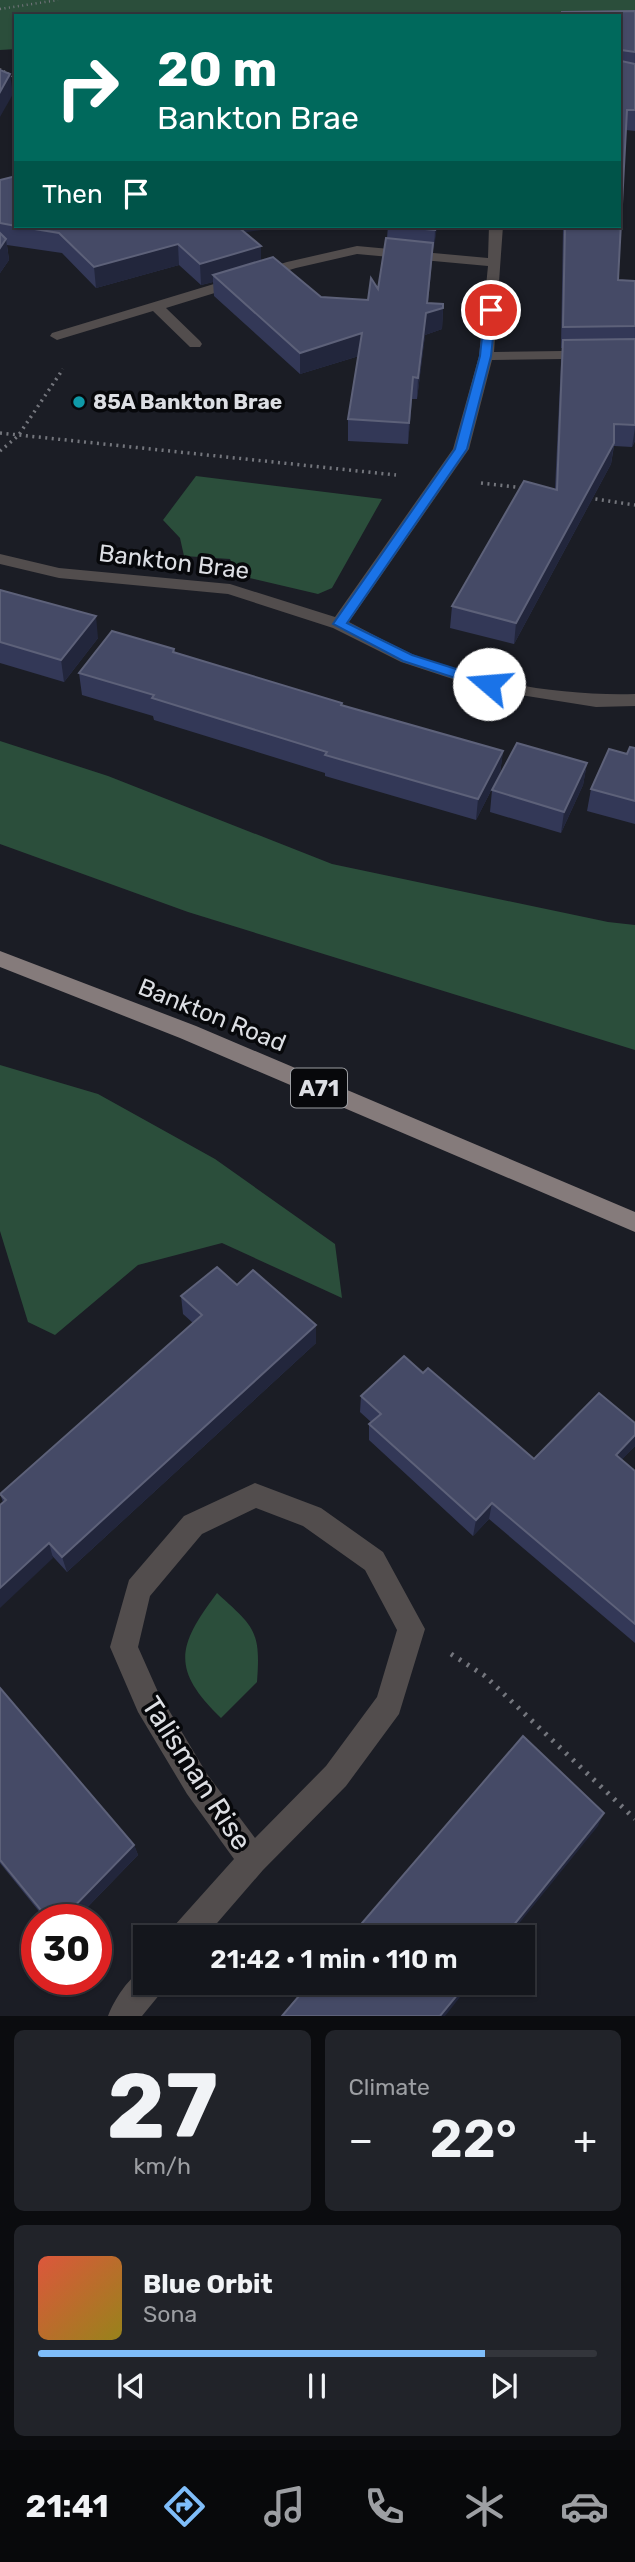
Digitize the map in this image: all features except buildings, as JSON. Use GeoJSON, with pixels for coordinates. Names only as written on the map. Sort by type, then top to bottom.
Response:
{"type":"FeatureCollection","features":[{"type":"Feature","properties":{"kind":"main road","name":"Bankton Road"},"geometry":{"type":"LineString","coordinates":[[0,959],[188,1032],[635,1222]]}},
{"type":"Feature","properties":{"kind":"street"},"geometry":{"type":"LineString","coordinates":[[339,624],[442,480],[461,449],[486,356],[496,228]]}},
{"type":"Feature","properties":{"kind":"street"},"geometry":{"type":"LineString","coordinates":[[58,336],[292,265],[357,250],[495,263]]}},
{"type":"Feature","properties":{"kind":"street"},"geometry":{"type":"LineString","coordinates":[[156,306],[195,344]]}},
{"type":"Feature","properties":{"kind":"street"},"geometry":{"type":"LineString","coordinates":[[486,356],[635,354]]}},
{"type":"Feature","properties":{"kind":"street","name":"Bankton Brae"},"geometry":{"type":"LineString","coordinates":[[0,559],[59,573],[230,589],[339,624],[407,658],[489,684],[596,701],[635,700]]}},
{"type":"Feature","properties":{"kind":"street","name":"Talisman Rise"},"geometry":{"type":"LineString","coordinates":[[196,1925],[253,1860],[336,1776],[389,1704],[411,1629],[374,1561],[312,1517],[255,1495],[193,1525],[138,1589],[124,1647],[148,1702],[197,1784],[253,1860]]}},
{"type":"Feature","properties":{"kind":"street"},"geometry":{"type":"LineString","coordinates":[[123,2016],[140,1995]]}},
{"type":"Feature","properties":{"kind":"path"},"geometry":{"type":"LineString","coordinates":[[0,9],[58,0]]}},
{"type":"Feature","properties":{"kind":"path"},"geometry":{"type":"LineString","coordinates":[[0,451],[18,436],[94,325]]}},
{"type":"Feature","properties":{"kind":"path"},"geometry":{"type":"LineString","coordinates":[[0,433],[534,489]]}},
{"type":"Feature","properties":{"kind":"path"},"geometry":{"type":"LineString","coordinates":[[585,497],[635,505]]}},
{"type":"Feature","properties":{"kind":"path"},"geometry":{"type":"LineString","coordinates":[[411,1629],[485,1676],[635,1819]]}},
{"type":"Feature","properties":{"kind":"green space"},"geometry":{"type":"Polygon","coordinates":[[[0,0],[635,0],[635,14],[14,14],[14,49],[0,50],[0,0]]]}},
{"type":"Feature","properties":{"kind":"green space"},"geometry":{"type":"Polygon","coordinates":[[[196,476],[382,499],[332,588],[318,594],[237,575],[230,559],[184,556],[180,538],[163,520],[196,476]]]}},
{"type":"Feature","properties":{"kind":"green space"},"geometry":{"type":"Polygon","coordinates":[[[0,741],[108,776],[332,864],[608,922],[635,925],[635,1050],[188,912],[0,844],[0,741]]]}},
{"type":"Feature","properties":{"kind":"green space"},"geometry":{"type":"Polygon","coordinates":[[[0,1065],[98,1094],[215,1159],[335,1244],[342,1298],[222,1243],[138,1265],[55,1335],[28,1322],[0,1231],[0,1065]]]}},
{"type":"Feature","properties":{"kind":"green space"},"geometry":{"type":"Polygon","coordinates":[[[217,1593],[247,1622],[258,1651],[257,1682],[221,1718],[193,1685],[185,1657],[194,1628],[217,1593]]]}},
{"type":"Feature","properties":{"kind":"place","name":"85A Bankton Brae"},"geometry":{"type":"Point","coordinates":[79,402]}},
{"type":"Feature","properties":{"kind":"route"},"geometry":{"type":"LineString","coordinates":[[489,684],[407,658],[339,624],[442,480],[461,449],[486,356],[491,310]]}}]}
